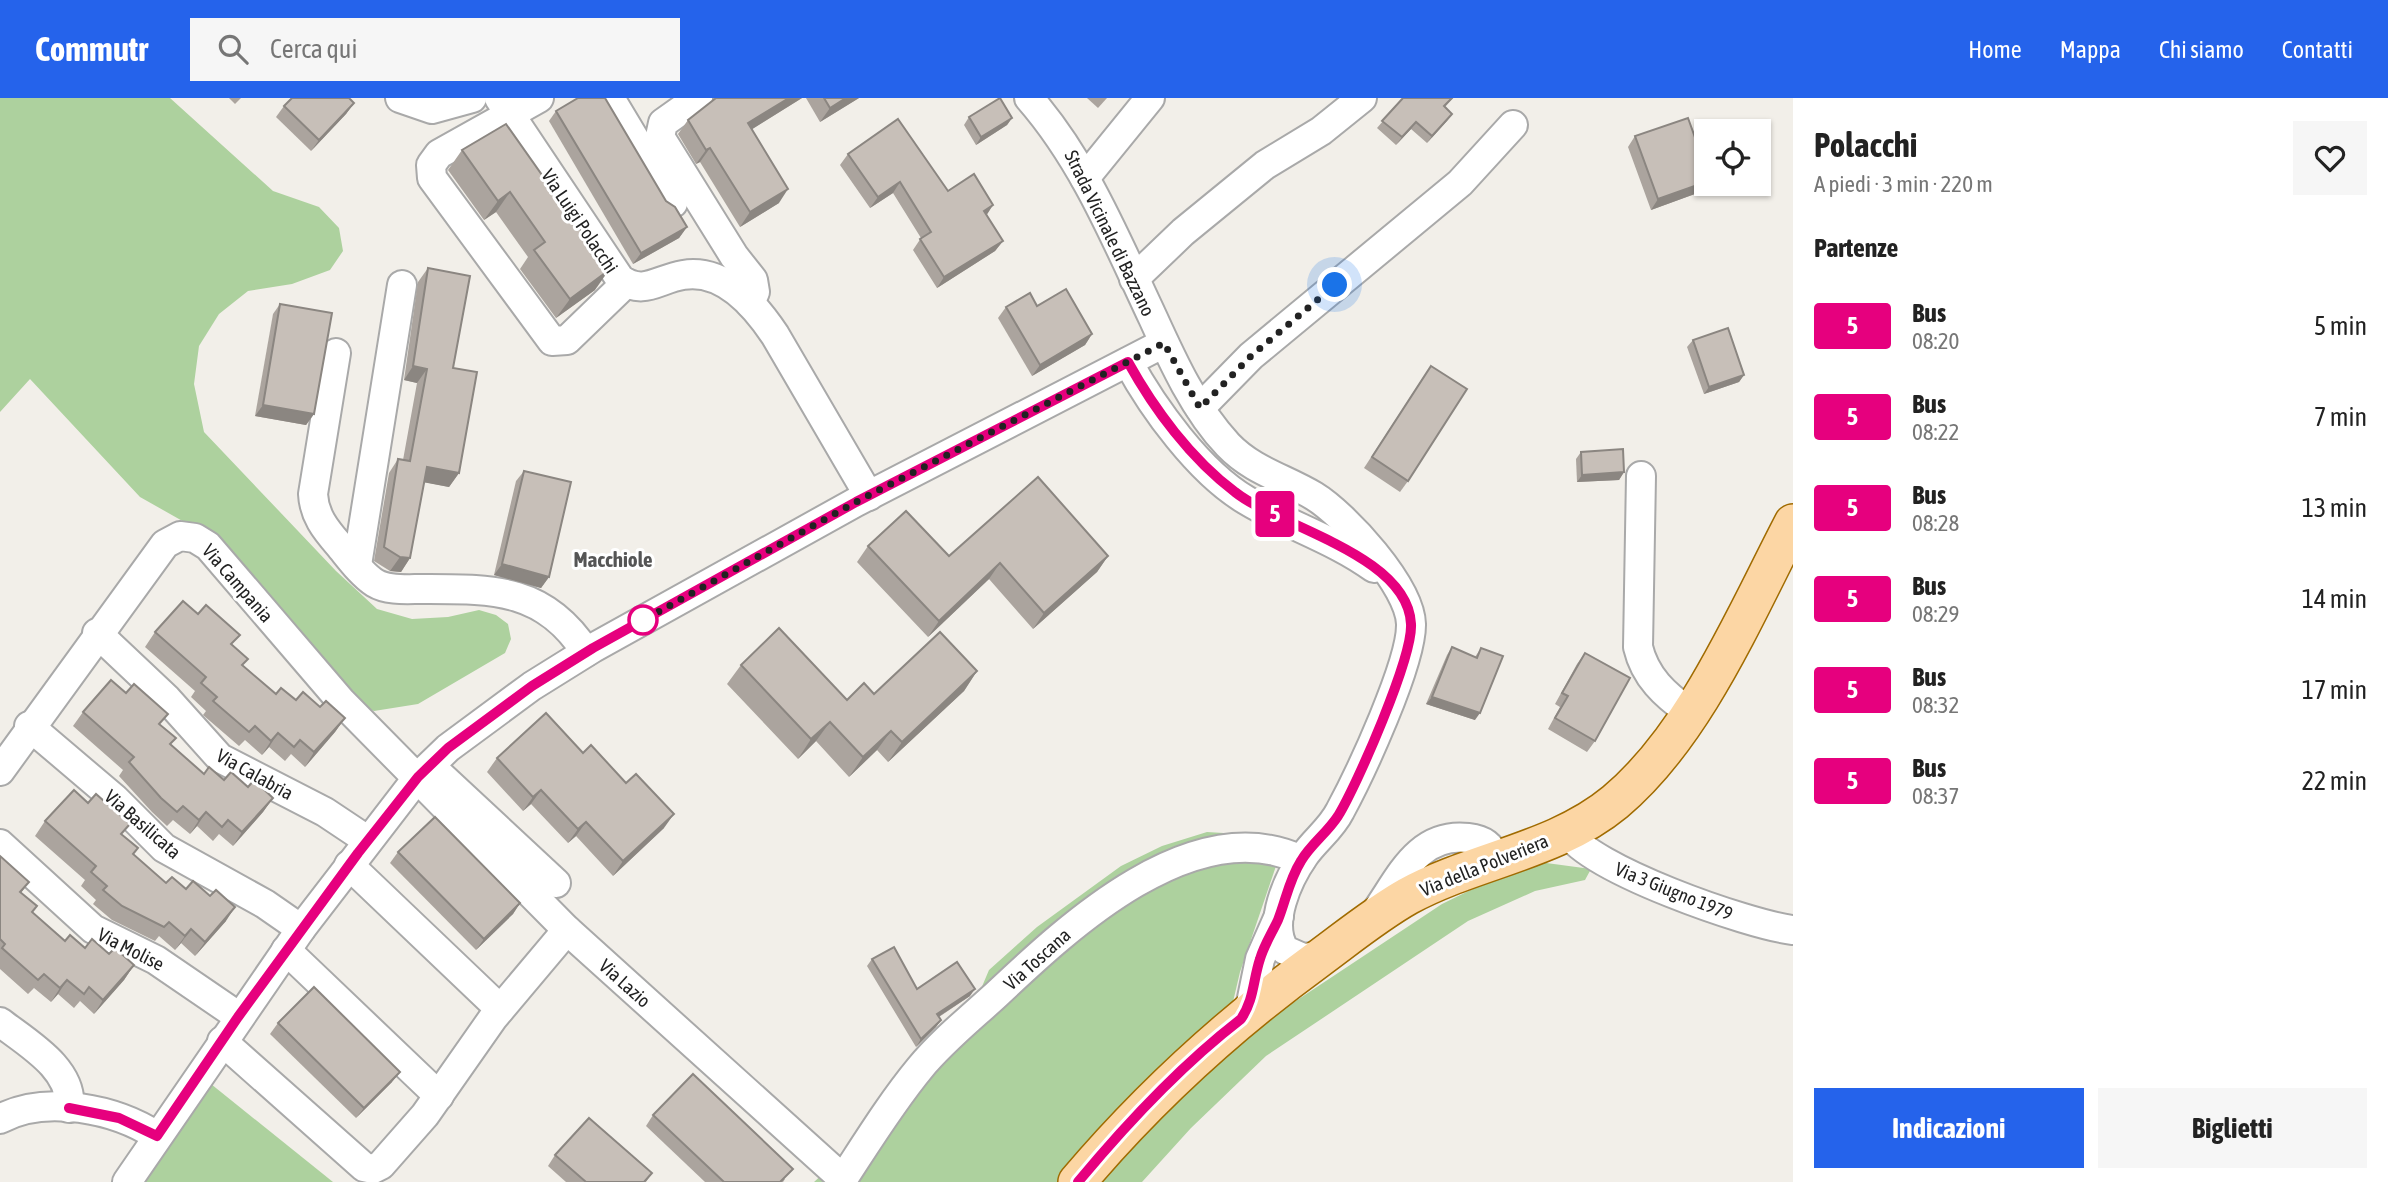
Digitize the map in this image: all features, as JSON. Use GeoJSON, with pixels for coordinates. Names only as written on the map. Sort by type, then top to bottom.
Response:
{"type":"FeatureCollection","features":[{"type":"Feature","properties":{"kind":"main road","name":"Via della Polveriera"},"geometry":{"type":"LineString","coordinates":[[1077,1182],[1117,1135],[1176,1075],[1279,988],[1368,922],[1436,883],[1567,831],[1606,809],[1659,756],[1689,712],[1730,643],[1793,523]]}},
{"type":"Feature","properties":{"kind":"street"},"geometry":{"type":"LineString","coordinates":[[400,98],[421,108],[437,109],[471,98]]}},
{"type":"Feature","properties":{"kind":"street"},"geometry":{"type":"LineString","coordinates":[[539,98],[504,106],[439,154],[431,168],[433,180],[552,341],[567,340],[626,283]]}},
{"type":"Feature","properties":{"kind":"street"},"geometry":{"type":"LineString","coordinates":[[610,98],[673,203]]}},
{"type":"Feature","properties":{"kind":"street"},"geometry":{"type":"LineString","coordinates":[[698,98],[663,124],[660,137],[734,256],[753,280],[755,292],[750,303]]}},
{"type":"Feature","properties":{"kind":"street","name":"Strada Vicinale di Bazzano"},"geometry":{"type":"LineString","coordinates":[[1029,98],[1065,144],[1085,178],[1164,343],[1200,408],[1239,456],[1269,476],[1311,495],[1344,520],[1386,571],[1410,616],[1411,630],[1397,682],[1338,815],[1301,860],[1287,888],[1251,1003],[1241,1019]]}},
{"type":"Feature","properties":{"kind":"street"},"geometry":{"type":"LineString","coordinates":[[1085,178],[1150,98]]}},
{"type":"Feature","properties":{"kind":"street"},"geometry":{"type":"LineString","coordinates":[[1134,279],[1183,232],[1265,165],[1321,131],[1362,98]]}},
{"type":"Feature","properties":{"kind":"street","name":"Via Luigi Polacchi"},"geometry":{"type":"LineString","coordinates":[[504,106],[615,274],[626,283],[646,288],[684,275],[710,277],[732,288],[750,303],[775,335],[869,496]]}},
{"type":"Feature","properties":{"kind":"street"},"geometry":{"type":"LineString","coordinates":[[1200,408],[1251,356],[1460,183],[1513,125]]}},
{"type":"Feature","properties":{"kind":"street"},"geometry":{"type":"LineString","coordinates":[[357,565],[402,285]]}},
{"type":"Feature","properties":{"kind":"street"},"geometry":{"type":"LineString","coordinates":[[127,1182],[293,939],[423,771],[532,686],[586,652],[869,496],[1164,343]]}},
{"type":"Feature","properties":{"kind":"street"},"geometry":{"type":"LineString","coordinates":[[337,353],[313,498],[322,523],[376,584],[385,587],[494,590],[526,599],[562,622],[586,652]]}},
{"type":"Feature","properties":{"kind":"street"},"geometry":{"type":"LineString","coordinates":[[1128,362],[1164,418],[1233,492],[1363,560],[1381,573],[1404,601]]}},
{"type":"Feature","properties":{"kind":"street"},"geometry":{"type":"LineString","coordinates":[[1641,476],[1638,647],[1646,670],[1658,687],[1689,712]]}},
{"type":"Feature","properties":{"kind":"street","name":"Via Campania"},"geometry":{"type":"LineString","coordinates":[[29,726],[167,541],[180,536],[198,539],[208,546],[332,692],[423,771]]}},
{"type":"Feature","properties":{"kind":"street","name":"Via Calabria"},"geometry":{"type":"LineString","coordinates":[[97,633],[167,699],[220,758],[325,812],[367,841]]}},
{"type":"Feature","properties":{"kind":"street"},"geometry":{"type":"LineString","coordinates":[[0,771],[29,726]]}},
{"type":"Feature","properties":{"kind":"street","name":"Via Basilicata"},"geometry":{"type":"LineString","coordinates":[[29,726],[115,799],[164,848],[265,904],[293,939],[439,1096]]}},
{"type":"Feature","properties":{"kind":"street"},"geometry":{"type":"LineString","coordinates":[[423,771],[556,883]]}},
{"type":"Feature","properties":{"kind":"street","name":"Via Lazio"},"geometry":{"type":"LineString","coordinates":[[423,771],[567,930],[842,1180]]}},
{"type":"Feature","properties":{"kind":"street","name":"Via 3 Giugno 1979"},"geometry":{"type":"LineString","coordinates":[[1567,831],[1581,849],[1606,863],[1725,912],[1793,930]]}},
{"type":"Feature","properties":{"kind":"street","name":"Via Molise"},"geometry":{"type":"LineString","coordinates":[[0,845],[93,929],[156,960],[238,1017]]}},
{"type":"Feature","properties":{"kind":"street","name":"Via Toscana"},"geometry":{"type":"LineString","coordinates":[[842,1180],[925,1061],[1038,956],[1095,909],[1156,870],[1206,854],[1262,850],[1301,860]]}},
{"type":"Feature","properties":{"kind":"street"},"geometry":{"type":"LineString","coordinates":[[349,865],[500,1009]]}},
{"type":"Feature","properties":{"kind":"street"},"geometry":{"type":"LineString","coordinates":[[222,1041],[369,1169],[381,1165],[439,1096],[500,1009],[567,930]]}},
{"type":"Feature","properties":{"kind":"street"},"geometry":{"type":"LineString","coordinates":[[1274,931],[1290,954],[1303,958],[1323,956]]}},
{"type":"Feature","properties":{"kind":"street","name":"Strada Vicinale di Bazzano"},"geometry":{"type":"LineString","coordinates":[[1274,931],[1264,979],[1269,986],[1279,988]]}},
{"type":"Feature","properties":{"kind":"street"},"geometry":{"type":"LineString","coordinates":[[0,1022],[61,1074],[69,1093],[69,1108]]}},
{"type":"Feature","properties":{"kind":"street"},"geometry":{"type":"LineString","coordinates":[[0,1119],[32,1107],[69,1108],[119,1118],[157,1136]]}},
{"type":"Feature","properties":{"kind":"green space"},"geometry":{"type":"Polygon","coordinates":[[[0,98],[170,98],[273,191],[319,207],[339,228],[343,251],[330,270],[292,284],[248,291],[219,314],[199,346],[194,384],[204,432],[336,571],[377,609],[412,619],[448,617],[479,610],[496,615],[508,624],[511,639],[505,653],[418,704],[374,711],[347,697],[186,523],[140,497],[30,379],[0,412],[0,98]]]}},
{"type":"Feature","properties":{"kind":"green space"},"geometry":{"type":"Polygon","coordinates":[[[1207,832],[1257,835],[1276,866],[1240,972],[1232,1006],[1249,1032],[1442,904],[1489,881],[1539,862],[1591,869],[1585,880],[1535,891],[1468,921],[1266,1056],[1191,1128],[1142,1182],[814,1182],[953,1055],[989,970],[1037,927],[1121,866],[1162,846],[1207,832]]]}},
{"type":"Feature","properties":{"kind":"green space"},"geometry":{"type":"Polygon","coordinates":[[[211,1084],[333,1182],[145,1182],[211,1084]]]}},
{"type":"Feature","properties":{"kind":"building"},"geometry":{"type":"Polygon","coordinates":[[[292,98],[349,98],[354,103],[319,140],[284,106],[292,98]]]}},
{"type":"Feature","properties":{"kind":"building"},"geometry":{"type":"Polygon","coordinates":[[[578,98],[605,98],[666,201],[675,207],[687,227],[641,253],[556,111],[578,98]]]}},
{"type":"Feature","properties":{"kind":"building"},"geometry":{"type":"Polygon","coordinates":[[[716,98],[789,98],[748,123],[788,189],[750,212],[710,148],[706,150],[688,120],[716,98]]]}},
{"type":"Feature","properties":{"kind":"building"},"geometry":{"type":"Polygon","coordinates":[[[824,98],[846,98],[830,108],[824,98]]]}},
{"type":"Feature","properties":{"kind":"building"},"geometry":{"type":"Polygon","coordinates":[[[1000,98],[1012,118],[981,137],[969,117],[1000,98]]]}},
{"type":"Feature","properties":{"kind":"building"},"geometry":{"type":"Polygon","coordinates":[[[1403,98],[1452,98],[1444,106],[1452,114],[1432,136],[1416,122],[1402,137],[1382,121],[1403,98]]]}},
{"type":"Feature","properties":{"kind":"building"},"geometry":{"type":"Polygon","coordinates":[[[1688,118],[1694,135],[1694,186],[1658,199],[1635,136],[1688,118]]]}},
{"type":"Feature","properties":{"kind":"building"},"geometry":{"type":"Polygon","coordinates":[[[898,119],[948,191],[974,174],[993,205],[984,211],[1003,241],[944,277],[920,239],[931,232],[900,182],[878,197],[848,154],[898,119]]]}},
{"type":"Feature","properties":{"kind":"building"},"geometry":{"type":"Polygon","coordinates":[[[506,124],[609,270],[570,299],[534,250],[545,242],[510,192],[498,201],[462,150],[506,124]]]}},
{"type":"Feature","properties":{"kind":"building"},"geometry":{"type":"Polygon","coordinates":[[[428,268],[470,276],[453,368],[477,372],[459,473],[427,467],[410,558],[400,557],[384,547],[398,459],[410,461],[427,369],[413,366],[428,268]]]}},
{"type":"Feature","properties":{"kind":"building"},"geometry":{"type":"Polygon","coordinates":[[[1066,289],[1092,334],[1040,365],[1006,307],[1030,293],[1037,306],[1066,289]]]}},
{"type":"Feature","properties":{"kind":"building"},"geometry":{"type":"Polygon","coordinates":[[[280,304],[332,313],[314,414],[263,405],[280,304]]]}},
{"type":"Feature","properties":{"kind":"building"},"geometry":{"type":"Polygon","coordinates":[[[1728,328],[1744,375],[1709,387],[1693,340],[1728,328]]]}},
{"type":"Feature","properties":{"kind":"building"},"geometry":{"type":"Polygon","coordinates":[[[1431,366],[1467,389],[1408,481],[1372,457],[1431,366]]]}},
{"type":"Feature","properties":{"kind":"building"},"geometry":{"type":"Polygon","coordinates":[[[1623,449],[1624,472],[1582,475],[1581,452],[1623,449]]]}},
{"type":"Feature","properties":{"kind":"building"},"geometry":{"type":"Polygon","coordinates":[[[524,471],[571,482],[549,577],[502,564],[524,471]]]}},
{"type":"Feature","properties":{"kind":"building"},"geometry":{"type":"Polygon","coordinates":[[[1038,477],[1108,556],[1044,613],[1000,563],[939,621],[868,546],[906,511],[949,556],[1038,477]]]}},
{"type":"Feature","properties":{"kind":"building"},"geometry":{"type":"Polygon","coordinates":[[[183,601],[198,614],[206,605],[240,635],[231,644],[248,659],[242,665],[276,694],[281,688],[296,700],[303,692],[320,707],[326,701],[345,718],[314,752],[300,740],[294,747],[278,733],[271,741],[255,726],[249,732],[213,701],[217,697],[201,683],[206,677],[155,632],[183,601]]]}},
{"type":"Feature","properties":{"kind":"building"},"geometry":{"type":"Polygon","coordinates":[[[779,628],[847,700],[864,683],[874,694],[940,632],[977,671],[902,742],[891,731],[863,757],[830,722],[811,739],[741,665],[779,628]]]}},
{"type":"Feature","properties":{"kind":"building"},"geometry":{"type":"Polygon","coordinates":[[[1452,647],[1477,658],[1481,648],[1503,656],[1480,713],[1432,697],[1452,647]]]}},
{"type":"Feature","properties":{"kind":"building"},"geometry":{"type":"Polygon","coordinates":[[[1585,653],[1630,678],[1595,741],[1555,718],[1568,696],[1562,693],[1585,653]]]}},
{"type":"Feature","properties":{"kind":"building"},"geometry":{"type":"Polygon","coordinates":[[[111,680],[126,693],[134,684],[168,714],[159,724],[176,738],[170,744],[204,774],[209,767],[224,780],[231,772],[248,787],[254,780],[273,798],[242,832],[228,820],[222,827],[206,812],[199,820],[183,806],[177,812],[129,762],[134,757],[83,712],[111,680]]]}},
{"type":"Feature","properties":{"kind":"building"},"geometry":{"type":"Polygon","coordinates":[[[546,713],[583,753],[591,745],[626,783],[636,774],[674,814],[623,861],[586,822],[578,829],[541,790],[533,797],[497,758],[546,713]]]}},
{"type":"Feature","properties":{"kind":"building"},"geometry":{"type":"Polygon","coordinates":[[[74,790],[88,803],[96,794],[130,824],[121,834],[138,848],[133,854],[166,883],[172,877],[186,889],[193,881],[210,896],[216,890],[235,907],[205,942],[191,929],[185,936],[169,922],[164,927],[122,906],[103,890],[107,886],[91,872],[96,866],[45,821],[74,790]]]}},
{"type":"Feature","properties":{"kind":"building"},"geometry":{"type":"Polygon","coordinates":[[[435,817],[520,903],[484,939],[398,852],[435,817]]]}},
{"type":"Feature","properties":{"kind":"building"},"geometry":{"type":"Polygon","coordinates":[[[0,856],[29,882],[20,892],[37,906],[32,912],[65,941],[70,935],[85,948],[92,939],[109,954],[115,948],[134,965],[103,1000],[89,987],[84,994],[67,980],[60,988],[44,974],[38,980],[2,948],[5,944],[0,939],[0,856]]]}},
{"type":"Feature","properties":{"kind":"building"},"geometry":{"type":"Polygon","coordinates":[[[894,947],[917,989],[957,962],[975,989],[937,1014],[941,1020],[921,1039],[872,959],[894,947]]]}},
{"type":"Feature","properties":{"kind":"building"},"geometry":{"type":"Polygon","coordinates":[[[314,987],[400,1072],[364,1108],[278,1023],[314,987]]]}},
{"type":"Feature","properties":{"kind":"building"},"geometry":{"type":"Polygon","coordinates":[[[693,1074],[793,1169],[780,1182],[724,1182],[653,1115],[693,1074]]]}},
{"type":"Feature","properties":{"kind":"building"},"geometry":{"type":"Polygon","coordinates":[[[589,1118],[652,1173],[644,1182],[586,1182],[555,1155],[589,1118]]]}},
{"type":"Feature","properties":{"kind":"bus line","name":"5"},"geometry":{"type":"LineString","coordinates":[[69,1108],[104,1113],[142,1126],[157,1136],[301,929],[418,777],[448,748],[532,686],[593,648],[856,502],[1128,362],[1164,418],[1229,488],[1250,503],[1347,549],[1381,573],[1408,608],[1411,630],[1397,682],[1341,809],[1329,828],[1306,854],[1287,888],[1278,920],[1260,959],[1248,1010],[1176,1075],[1117,1135],[1078,1182]]}},
{"type":"Feature","properties":{"kind":"district","name":"Macchiole"},"geometry":{"type":"Point","coordinates":[613,560]}},
{"type":"Feature","properties":{"kind":"route"},"geometry":{"type":"LineString","coordinates":[[643,620],[640,622],[856,502],[1164,343],[1200,408],[1251,356],[1335,285]]}}]}
